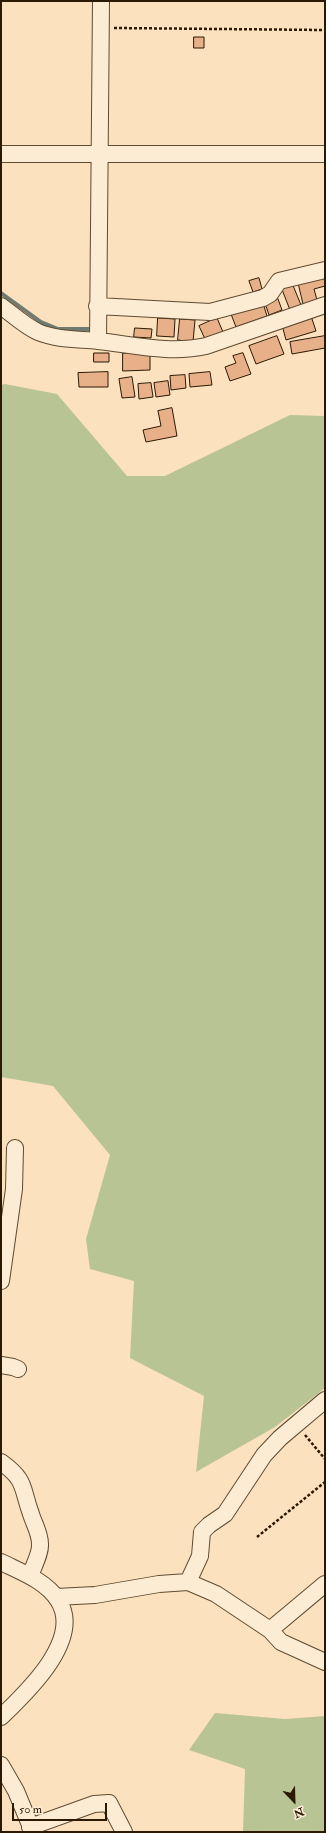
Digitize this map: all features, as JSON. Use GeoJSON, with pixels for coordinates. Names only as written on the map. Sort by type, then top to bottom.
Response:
{"type":"FeatureCollection","features":[{"type":"Feature","properties":{"kind":"street"},"geometry":{"type":"LineString","coordinates":[[98,341],[99,28],[101,1]]}},
{"type":"Feature","properties":{"kind":"street"},"geometry":{"type":"LineString","coordinates":[[1,154],[325,154]]}},
{"type":"Feature","properties":{"kind":"street"},"geometry":{"type":"LineString","coordinates":[[97,306],[210,312],[263,298],[270,294],[279,281],[325,270]]}},
{"type":"Feature","properties":{"kind":"street"},"geometry":{"type":"LineString","coordinates":[[1,306],[37,332],[58,338],[98,341],[162,350],[188,350],[206,346],[325,305]]}},
{"type":"Feature","properties":{"kind":"street"},"geometry":{"type":"LineString","coordinates":[[1,1281],[14,1188],[15,1148]]}},
{"type":"Feature","properties":{"kind":"street"},"geometry":{"type":"LineString","coordinates":[[1,1365],[18,1369]]}},
{"type":"Feature","properties":{"kind":"street"},"geometry":{"type":"LineString","coordinates":[[188,1582],[200,1556],[202,1532],[224,1514],[264,1455],[296,1424],[325,1400]]}},
{"type":"Feature","properties":{"kind":"street"},"geometry":{"type":"LineString","coordinates":[[1,1462],[15,1472],[23,1483],[30,1512],[38,1532],[41,1545],[30,1576]]}},
{"type":"Feature","properties":{"kind":"street"},"geometry":{"type":"LineString","coordinates":[[1,1562],[41,1582],[56,1597],[63,1609],[64,1619],[59,1648],[50,1663],[26,1694],[1,1717]]}},
{"type":"Feature","properties":{"kind":"street"},"geometry":{"type":"LineString","coordinates":[[56,1597],[95,1595],[159,1584],[188,1582],[216,1594],[270,1630],[281,1642],[325,1662]]}},
{"type":"Feature","properties":{"kind":"street"},"geometry":{"type":"LineString","coordinates":[[270,1630],[325,1584]]}},
{"type":"Feature","properties":{"kind":"street"},"geometry":{"type":"LineString","coordinates":[[1,1765],[16,1791],[31,1829],[94,1804],[103,1802],[109,1803],[124,1832]]}},
{"type":"Feature","properties":{"kind":"path"},"geometry":{"type":"LineString","coordinates":[[99,28],[325,30]]}},
{"type":"Feature","properties":{"kind":"path"},"geometry":{"type":"LineString","coordinates":[[296,1424],[325,1459]]}},
{"type":"Feature","properties":{"kind":"path"},"geometry":{"type":"LineString","coordinates":[[257,1537],[325,1482]]}},
{"type":"Feature","properties":{"kind":"green space"},"geometry":{"type":"Polygon","coordinates":[[[5,384],[57,394],[127,476],[165,476],[290,415],[325,416],[325,1388],[275,1427],[196,1472],[204,1396],[130,1358],[134,1281],[90,1269],[86,1239],[110,1155],[53,1086],[1,1077],[1,385],[5,384]]]}},
{"type":"Feature","properties":{"kind":"green space"},"geometry":{"type":"Polygon","coordinates":[[[215,1713],[285,1719],[325,1716],[325,1832],[243,1832],[245,1769],[189,1750],[215,1713]]]}},
{"type":"Feature","properties":{"kind":"building"},"geometry":{"type":"Polygon","coordinates":[[[194,37],[204,37],[204,48],[194,48],[194,37]]]}},
{"type":"Feature","properties":{"kind":"building"},"geometry":{"type":"Polygon","coordinates":[[[324,276],[325,286],[314,289],[317,300],[303,304],[298,283],[324,276]]]}},
{"type":"Feature","properties":{"kind":"building"},"geometry":{"type":"Polygon","coordinates":[[[259,278],[262,289],[253,292],[249,281],[259,278]]]}},
{"type":"Feature","properties":{"kind":"building"},"geometry":{"type":"Polygon","coordinates":[[[292,283],[301,305],[290,310],[281,287],[292,283]]]}},
{"type":"Feature","properties":{"kind":"building"},"geometry":{"type":"Polygon","coordinates":[[[278,299],[282,310],[269,315],[265,303],[278,299]]]}},
{"type":"Feature","properties":{"kind":"building"},"geometry":{"type":"Polygon","coordinates":[[[263,303],[267,316],[236,327],[231,314],[263,303]]]}},
{"type":"Feature","properties":{"kind":"building"},"geometry":{"type":"Polygon","coordinates":[[[311,316],[316,331],[286,340],[282,325],[311,316]]]}},
{"type":"Feature","properties":{"kind":"building"},"geometry":{"type":"Polygon","coordinates":[[[158,318],[175,319],[174,337],[157,336],[158,318]]]}},
{"type":"Feature","properties":{"kind":"building"},"geometry":{"type":"Polygon","coordinates":[[[217,318],[223,332],[205,339],[199,326],[217,318]]]}},
{"type":"Feature","properties":{"kind":"building"},"geometry":{"type":"Polygon","coordinates":[[[180,319],[195,320],[193,342],[178,340],[180,319]]]}},
{"type":"Feature","properties":{"kind":"building"},"geometry":{"type":"Polygon","coordinates":[[[135,328],[152,329],[151,338],[134,337],[135,328]]]}},
{"type":"Feature","properties":{"kind":"building"},"geometry":{"type":"Polygon","coordinates":[[[277,336],[284,354],[256,364],[249,346],[277,336]]]}},
{"type":"Feature","properties":{"kind":"building"},"geometry":{"type":"Polygon","coordinates":[[[325,336],[325,348],[292,354],[290,342],[325,336]]]}},
{"type":"Feature","properties":{"kind":"building"},"geometry":{"type":"Polygon","coordinates":[[[94,353],[109,353],[109,362],[94,362],[94,353]]]}},
{"type":"Feature","properties":{"kind":"building"},"geometry":{"type":"Polygon","coordinates":[[[123,353],[150,353],[150,370],[123,371],[123,353]]]}},
{"type":"Feature","properties":{"kind":"building"},"geometry":{"type":"Polygon","coordinates":[[[243,353],[251,374],[230,381],[225,367],[236,363],[233,356],[243,353]]]}},
{"type":"Feature","properties":{"kind":"building"},"geometry":{"type":"Polygon","coordinates":[[[108,372],[108,387],[79,387],[78,373],[108,372]]]}},
{"type":"Feature","properties":{"kind":"building"},"geometry":{"type":"Polygon","coordinates":[[[210,372],[212,385],[190,387],[189,374],[210,372]]]}},
{"type":"Feature","properties":{"kind":"building"},"geometry":{"type":"Polygon","coordinates":[[[185,375],[186,388],[171,390],[170,376],[185,375]]]}},
{"type":"Feature","properties":{"kind":"building"},"geometry":{"type":"Polygon","coordinates":[[[132,377],[135,397],[122,398],[119,379],[132,377]]]}},
{"type":"Feature","properties":{"kind":"building"},"geometry":{"type":"Polygon","coordinates":[[[168,381],[170,395],[156,397],[154,383],[168,381]]]}},
{"type":"Feature","properties":{"kind":"building"},"geometry":{"type":"Polygon","coordinates":[[[151,383],[153,397],[139,399],[138,384],[151,383]]]}},
{"type":"Feature","properties":{"kind":"building"},"geometry":{"type":"Polygon","coordinates":[[[172,408],[177,436],[146,442],[143,430],[161,426],[158,411],[172,408]]]}},
{"type":"Feature","properties":{"kind":"waterway"},"geometry":{"type":"LineString","coordinates":[[1,293],[41,322],[58,329],[89,329]]}}]}
